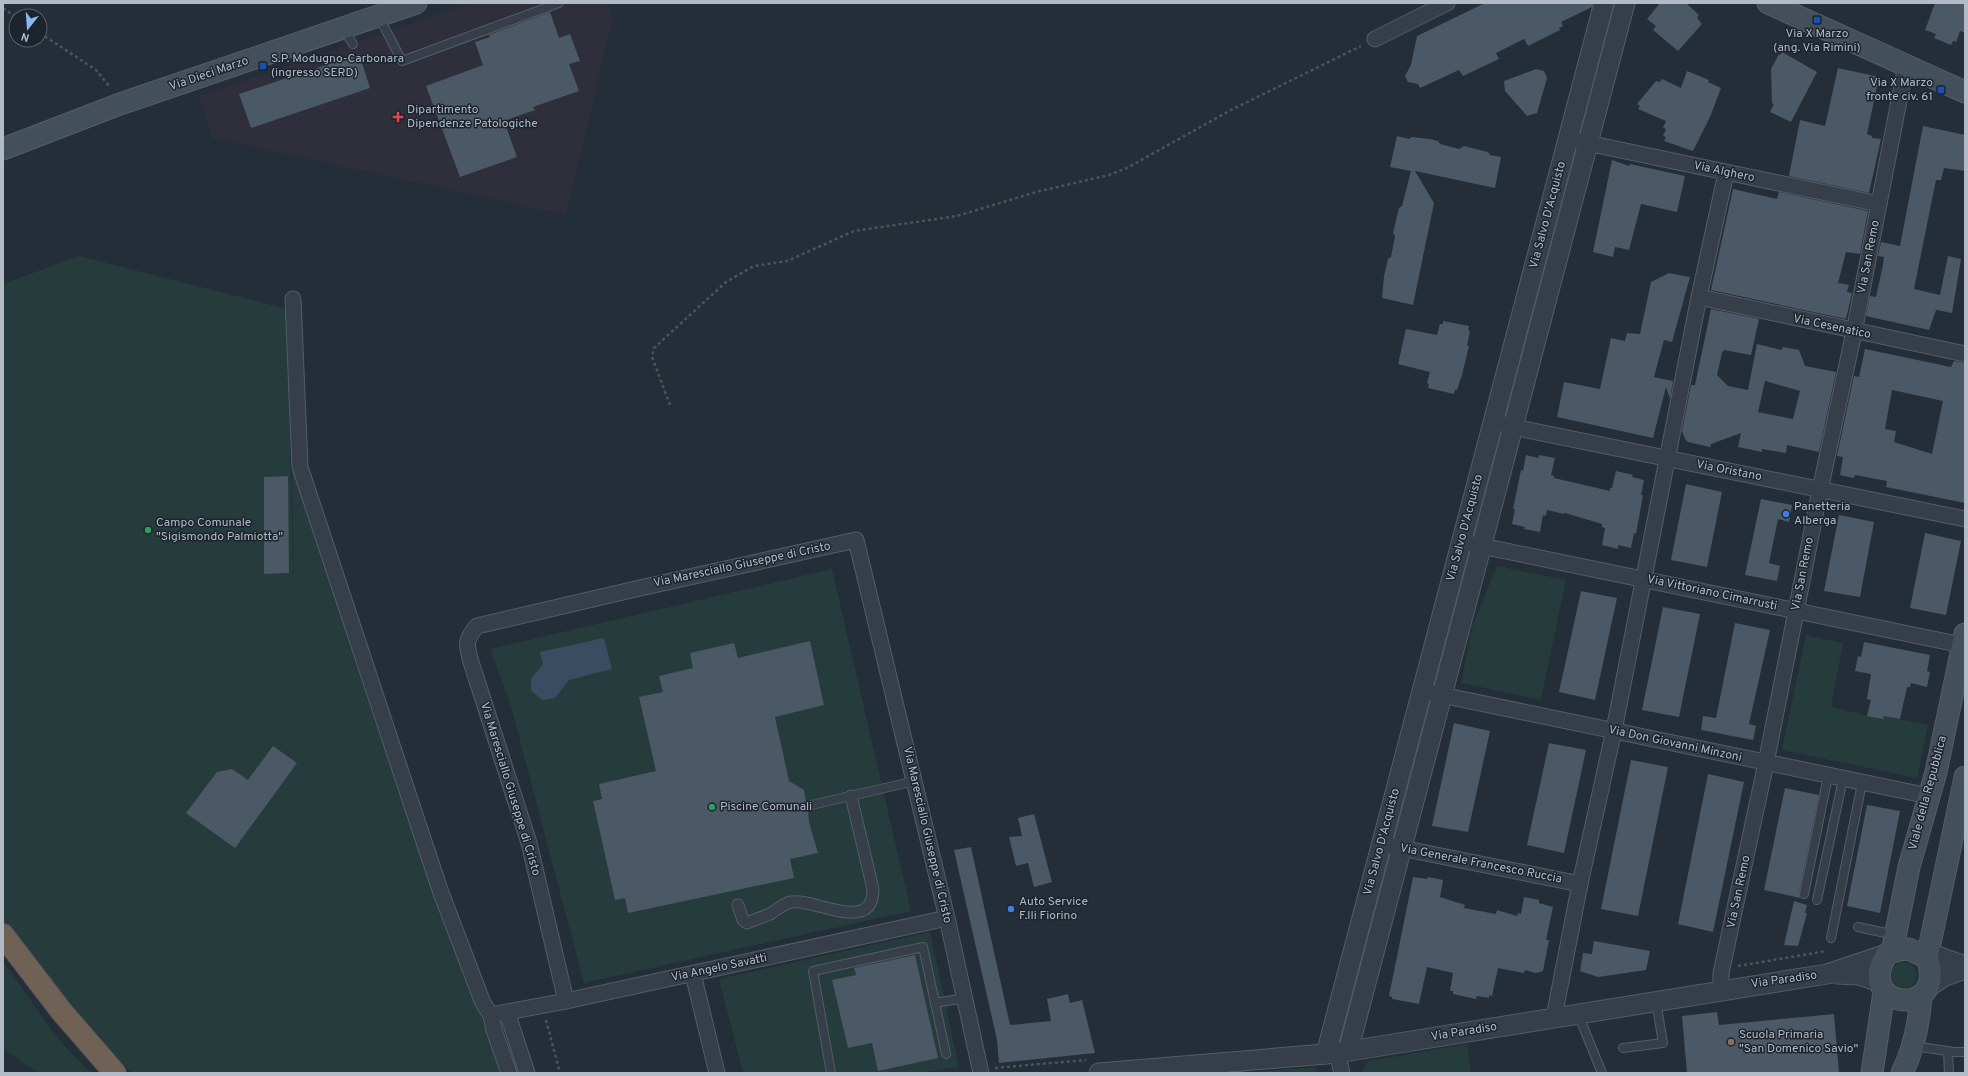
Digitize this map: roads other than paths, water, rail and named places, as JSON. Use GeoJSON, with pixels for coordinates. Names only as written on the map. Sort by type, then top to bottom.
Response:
{"type":"FeatureCollection","features":[{"type":"Feature","properties":{"kind":"highway"},"geometry":{"type":"LineString","coordinates":[[3,936],[62,1012],[115,1073]]}},
{"type":"Feature","properties":{"kind":"main road","name":"Via Dieci Marzo"},"geometry":{"type":"LineString","coordinates":[[3,149],[120,104],[348,36],[379,17],[416,3]]}},
{"type":"Feature","properties":{"kind":"main road"},"geometry":{"type":"LineString","coordinates":[[1768,3],[1906,64],[1965,92]]}},
{"type":"Feature","properties":{"kind":"main road","name":"Viale della Repubblica"},"geometry":{"type":"LineString","coordinates":[[1891,947],[1909,868],[1936,772],[1964,639]]}},
{"type":"Feature","properties":{"kind":"main road"},"geometry":{"type":"LineString","coordinates":[[1902,1073],[1907,1064],[1913,1046],[1924,992],[1930,975],[1927,958],[1965,776]]}},
{"type":"Feature","properties":{"kind":"main road"},"geometry":{"type":"LineString","coordinates":[[1872,1073],[1882,987],[1881,964],[1891,947],[1909,949],[1927,958]]}},
{"type":"Feature","properties":{"kind":"main road"},"geometry":{"type":"LineString","coordinates":[[1882,987],[1899,1001],[1912,1001],[1924,992]]}},
{"type":"Feature","properties":{"kind":"street"},"geometry":{"type":"LineString","coordinates":[[1375,39],[1447,3]]}},
{"type":"Feature","properties":{"kind":"street","name":"Via Salvo D'Acquisto"},"geometry":{"type":"LineString","coordinates":[[1337,1053],[1382,844],[1604,3]]}},
{"type":"Feature","properties":{"kind":"street","name":"Via Salvo D'Acquisto"},"geometry":{"type":"LineString","coordinates":[[1337,1053],[1401,849],[1625,3]]}},
{"type":"Feature","properties":{"kind":"street","name":"Via San Remo"},"geometry":{"type":"LineString","coordinates":[[1721,990],[1721,973],[1766,763],[1820,490],[1854,332],[1906,64]]}},
{"type":"Feature","properties":{"kind":"street","name":"Via Alghero"},"geometry":{"type":"LineString","coordinates":[[1568,139],[1879,204]]}},
{"type":"Feature","properties":{"kind":"street"},"geometry":{"type":"LineString","coordinates":[[1554,1017],[1580,884],[1614,730],[1699,297],[1726,172]]}},
{"type":"Feature","properties":{"kind":"street","name":"Via Cesenatico"},"geometry":{"type":"LineString","coordinates":[[1699,297],[1854,332],[1965,354]]}},
{"type":"Feature","properties":{"kind":"street"},"geometry":{"type":"LineString","coordinates":[[293,299],[300,468],[440,890],[483,1003],[491,1015],[494,1030],[509,1073]]}},
{"type":"Feature","properties":{"kind":"street","name":"Via Oristano"},"geometry":{"type":"LineString","coordinates":[[1493,422],[1667,459],[1965,519]]}},
{"type":"Feature","properties":{"kind":"street","name":"Via Maresciallo Giuseppe di Cristo"},"geometry":{"type":"LineString","coordinates":[[566,1001],[529,843],[467,649],[468,636],[477,626],[856,540],[915,781],[981,1073]]}},
{"type":"Feature","properties":{"kind":"street","name":"Via Vittoriano Cimarrusti"},"geometry":{"type":"LineString","coordinates":[[1462,542],[1796,610],[1964,639]]}},
{"type":"Feature","properties":{"kind":"street","name":"Via Don Giovanni Minzoni"},"geometry":{"type":"LineString","coordinates":[[1422,691],[1929,796]]}},
{"type":"Feature","properties":{"kind":"street"},"geometry":{"type":"LineString","coordinates":[[738,905],[743,920],[747,923],[790,902],[804,902],[842,912],[861,912],[869,906],[873,899],[873,889],[851,796]]}},
{"type":"Feature","properties":{"kind":"street","name":"Via Generale Francesco Ruccia"},"geometry":{"type":"LineString","coordinates":[[1382,844],[1580,884]]}},
{"type":"Feature","properties":{"kind":"street","name":"Via Angelo Savatti"},"geometry":{"type":"LineString","coordinates":[[491,1015],[543,1006],[947,918]]}},
{"type":"Feature","properties":{"kind":"street","name":"Via Paradiso"},"geometry":{"type":"LineString","coordinates":[[1827,974],[1891,947]]}},
{"type":"Feature","properties":{"kind":"street"},"geometry":{"type":"LineString","coordinates":[[1927,958],[1937,956],[1965,966]]}},
{"type":"Feature","properties":{"kind":"street"},"geometry":{"type":"LineString","coordinates":[[1924,992],[1943,977],[1965,969]]}},
{"type":"Feature","properties":{"kind":"street"},"geometry":{"type":"LineString","coordinates":[[693,974],[718,1073]]}},
{"type":"Feature","properties":{"kind":"street","name":"Via Paradiso"},"geometry":{"type":"LineString","coordinates":[[1099,1073],[1150,1071],[1337,1053],[1577,1013],[1827,974],[1859,975],[1882,987]]}},
{"type":"Feature","properties":{"kind":"street"},"geometry":{"type":"LineString","coordinates":[[507,1012],[527,1073]]}},
{"type":"Feature","properties":{"kind":"street"},"geometry":{"type":"LineString","coordinates":[[1337,1053],[1342,1073]]}},
{"type":"Feature","properties":{"kind":"lane"},"geometry":{"type":"LineString","coordinates":[[379,17],[402,61],[559,3]]}},
{"type":"Feature","properties":{"kind":"lane"},"geometry":{"type":"LineString","coordinates":[[1804,894],[1828,776]]}},
{"type":"Feature","properties":{"kind":"lane"},"geometry":{"type":"LineString","coordinates":[[1818,900],[1844,779]]}},
{"type":"Feature","properties":{"kind":"lane"},"geometry":{"type":"LineString","coordinates":[[807,806],[915,781]]}},
{"type":"Feature","properties":{"kind":"lane"},"geometry":{"type":"LineString","coordinates":[[1831,938],[1862,783]]}},
{"type":"Feature","properties":{"kind":"lane"},"geometry":{"type":"LineString","coordinates":[[1858,927],[1891,947]]}},
{"type":"Feature","properties":{"kind":"lane"},"geometry":{"type":"LineString","coordinates":[[831,1073],[813,971],[923,947],[946,1054]]}},
{"type":"Feature","properties":{"kind":"lane"},"geometry":{"type":"LineString","coordinates":[[935,1003],[965,998]]}},
{"type":"Feature","properties":{"kind":"lane"},"geometry":{"type":"LineString","coordinates":[[1623,1048],[1663,1043],[1656,1001]]}},
{"type":"Feature","properties":{"kind":"lane"},"geometry":{"type":"LineString","coordinates":[[1577,1013],[1602,1073]]}},
{"type":"Feature","properties":{"kind":"lane"},"geometry":{"type":"LineString","coordinates":[[1913,1046],[1948,1052],[1965,1052]]}},
{"type":"Feature","properties":{"kind":"lane"},"geometry":{"type":"LineString","coordinates":[[1948,1052],[1949,1073]]}},
{"type":"Feature","properties":{"kind":"water"},"geometry":{"type":"Polygon","coordinates":[[[604,638],[612,669],[569,680],[555,698],[543,700],[531,691],[531,679],[543,664],[540,652],[604,638]]]}},
{"type":"Feature","properties":{"kind":"place","name":"Via X Marzo (ang. Via Rimini)"},"geometry":{"type":"Point","coordinates":[1817,20]}},
{"type":"Feature","properties":{"kind":"place","name":"S.P. Modugno-Carbonara (ingresso SERD)"},"geometry":{"type":"Point","coordinates":[263,66]}},
{"type":"Feature","properties":{"kind":"place","name":"Via X Marzo fronte civ. 61"},"geometry":{"type":"Point","coordinates":[1941,90]}},
{"type":"Feature","properties":{"kind":"place","name":"Dipartimento Dipendenze Patologiche"},"geometry":{"type":"Point","coordinates":[398,117]}},
{"type":"Feature","properties":{"kind":"place","name":"Panetteria Alberga"},"geometry":{"type":"Point","coordinates":[1786,514]}},
{"type":"Feature","properties":{"kind":"place","name":"Campo Comunale \"Sigismondo Palmiotta\""},"geometry":{"type":"Point","coordinates":[148,530]}},
{"type":"Feature","properties":{"kind":"place","name":"Piscine Comunali"},"geometry":{"type":"Point","coordinates":[712,807]}},
{"type":"Feature","properties":{"kind":"place","name":"Auto Service F.lli Fiorino"},"geometry":{"type":"Point","coordinates":[1011,909]}},
{"type":"Feature","properties":{"kind":"place","name":"Scuola Primaria \"San Domenico Savio\""},"geometry":{"type":"Point","coordinates":[1731,1042]}}]}
